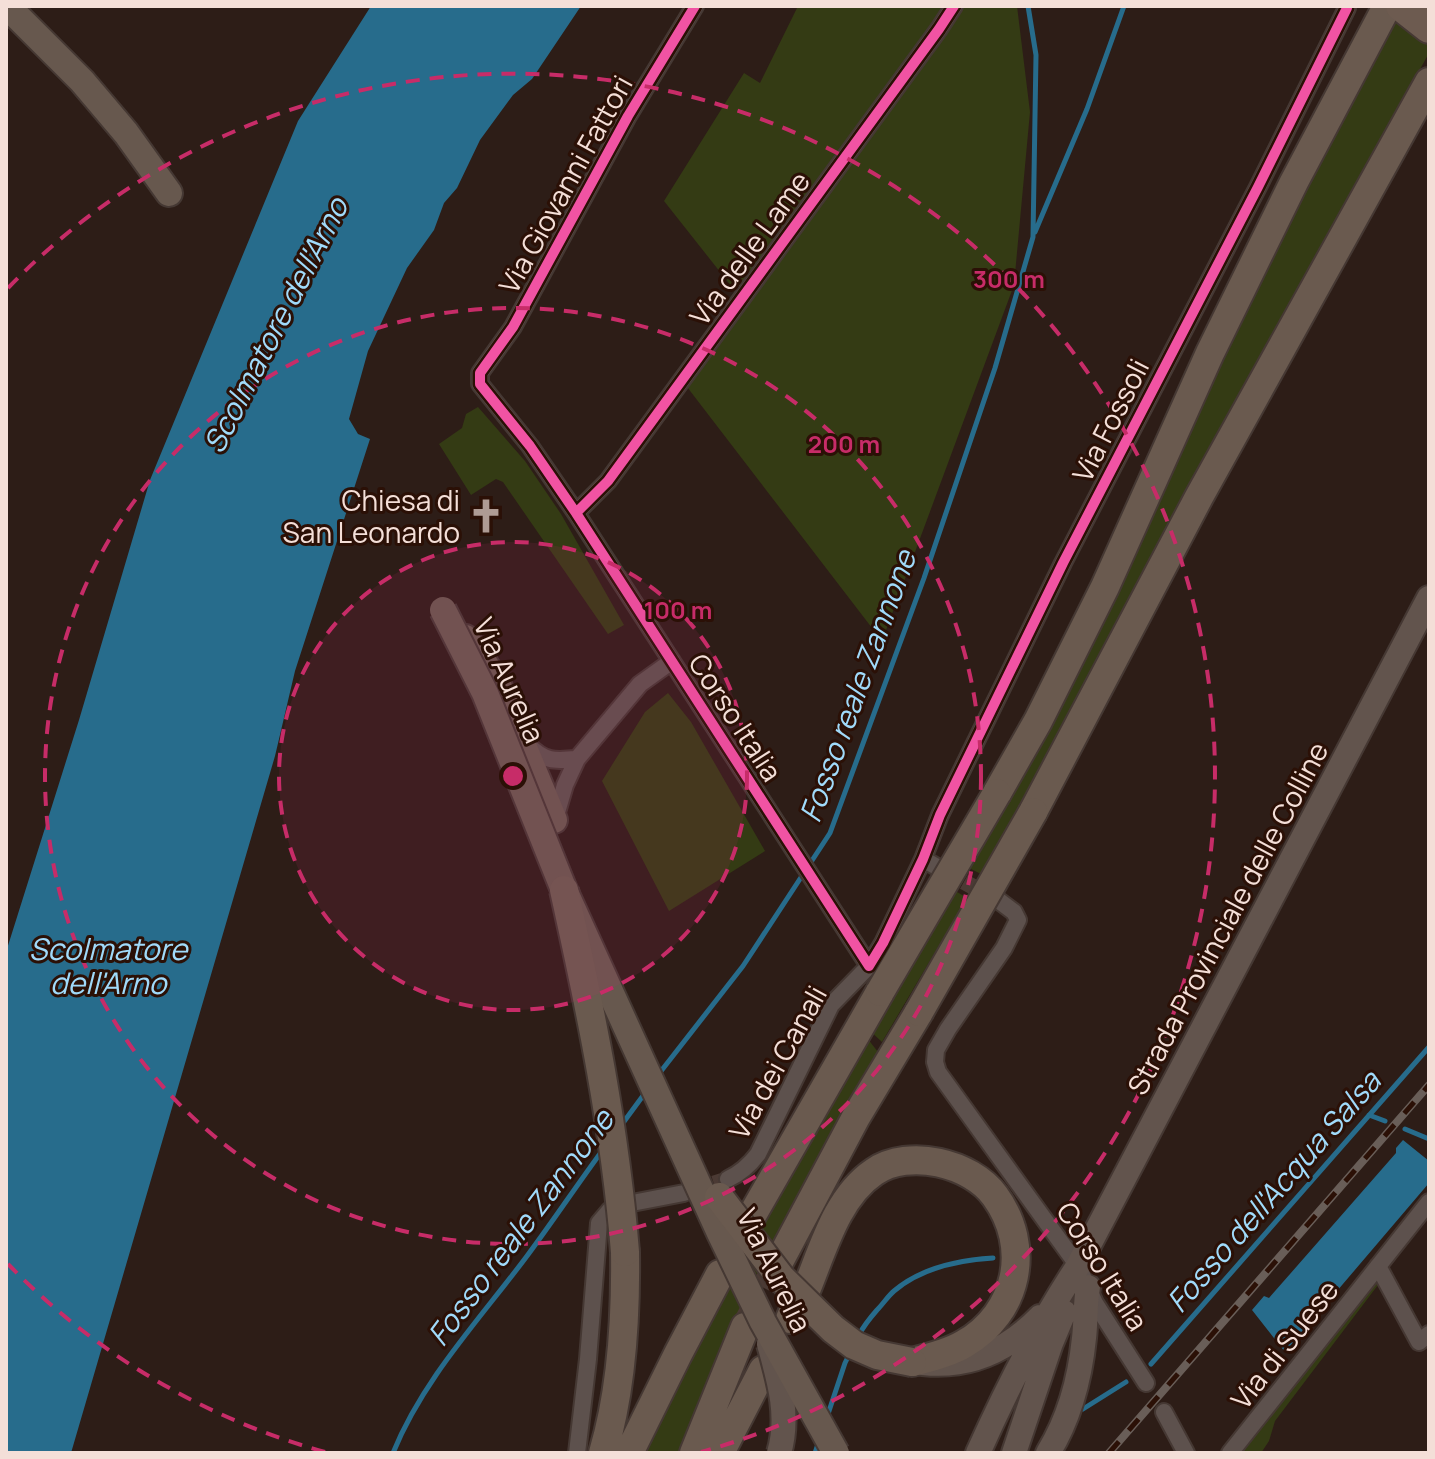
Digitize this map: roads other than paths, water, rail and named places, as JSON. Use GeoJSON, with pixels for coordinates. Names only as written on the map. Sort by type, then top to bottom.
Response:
{"type":"FeatureCollection","features":[{"type":"Feature","properties":{"kind":"highway"},"geometry":{"type":"LineString","coordinates":[[751,1217],[1038,721],[1105,587],[1210,353],[1294,182],[1392,10],[1429,28]]}},
{"type":"Feature","properties":{"kind":"highway"},"geometry":{"type":"LineString","coordinates":[[779,1262],[856,1117],[1033,812],[1206,484],[1429,82]]}},
{"type":"Feature","properties":{"kind":"highway"},"geometry":{"type":"LineString","coordinates":[[564,890],[611,1122],[625,1252],[623,1332],[613,1411],[603,1453]]}},
{"type":"Feature","properties":{"kind":"highway"},"geometry":{"type":"LineString","coordinates":[[694,1453],[780,1313],[843,1206],[874,1172],[901,1161],[928,1160],[946,1165],[982,1183],[1004,1210],[1015,1242],[1017,1267],[1009,1294],[995,1317],[963,1345],[912,1362],[877,1355],[854,1345],[833,1329],[781,1278],[764,1258],[724,1188]]}},
{"type":"Feature","properties":{"kind":"highway"},"geometry":{"type":"LineString","coordinates":[[629,1453],[720,1274]]}},
{"type":"Feature","properties":{"kind":"highway"},"geometry":{"type":"LineString","coordinates":[[720,1453],[763,1370]]}},
{"type":"Feature","properties":{"kind":"main road"},"geometry":{"type":"LineString","coordinates":[[7,6],[89,89],[126,133],[169,193]]}},
{"type":"Feature","properties":{"kind":"main road","name":"Strada Provinciale delle Colline"},"geometry":{"type":"LineString","coordinates":[[1083,1277],[1429,598]]}},
{"type":"Feature","properties":{"kind":"main road","name":"Via Aurelia"},"geometry":{"type":"LineString","coordinates":[[836,1453],[780,1313],[720,1233],[564,890],[485,693],[443,610],[498,685],[589,912],[634,1014],[724,1188],[749,1261],[855,1453]]}},
{"type":"Feature","properties":{"kind":"main road"},"geometry":{"type":"LineString","coordinates":[[912,1362],[941,1365],[961,1363],[999,1348],[1035,1322],[1083,1277]]}},
{"type":"Feature","properties":{"kind":"main road"},"geometry":{"type":"LineString","coordinates":[[1014,1453],[1051,1343],[1070,1296],[1083,1277]]}},
{"type":"Feature","properties":{"kind":"main road"},"geometry":{"type":"LineString","coordinates":[[1048,1453],[1060,1434],[1071,1404],[1084,1338],[1083,1277]]}},
{"type":"Feature","properties":{"kind":"main road"},"geometry":{"type":"LineString","coordinates":[[978,1453],[1053,1304]]}},
{"type":"Feature","properties":{"kind":"main road"},"geometry":{"type":"LineString","coordinates":[[779,1453],[783,1440],[780,1313]]}},
{"type":"Feature","properties":{"kind":"street","name":"Via Giovanni Fattori"},"geometry":{"type":"LineString","coordinates":[[480,384],[480,373],[513,327],[628,116],[695,6]]}},
{"type":"Feature","properties":{"kind":"street","name":"Via delle Lame"},"geometry":{"type":"LineString","coordinates":[[576,513],[608,481],[954,6]]}},
{"type":"Feature","properties":{"kind":"street","name":"Via Fossoli"},"geometry":{"type":"LineString","coordinates":[[869,966],[930,863],[940,815],[1063,563],[1347,8]]}},
{"type":"Feature","properties":{"kind":"street","name":"Corso Italia"},"geometry":{"type":"LineString","coordinates":[[480,384],[530,446],[576,513],[869,966]]}},
{"type":"Feature","properties":{"kind":"street"},"geometry":{"type":"LineString","coordinates":[[554,820],[577,759],[640,684],[672,661]]}},
{"type":"Feature","properties":{"kind":"street"},"geometry":{"type":"LineString","coordinates":[[521,738],[538,755],[549,760],[577,759]]}},
{"type":"Feature","properties":{"kind":"street","name":"Corso Italia"},"geometry":{"type":"LineString","coordinates":[[998,900],[1014,912],[1018,920],[1004,948],[936,1050],[938,1072],[1083,1277],[1115,1337],[1146,1383]]}},
{"type":"Feature","properties":{"kind":"street","name":"Via dei Canali"},"geometry":{"type":"LineString","coordinates":[[724,1188],[758,1154],[831,1005],[869,966]]}},
{"type":"Feature","properties":{"kind":"street"},"geometry":{"type":"LineString","coordinates":[[632,1203],[684,1193]]}},
{"type":"Feature","properties":{"kind":"street","name":"Via di Suese"},"geometry":{"type":"LineString","coordinates":[[1230,1453],[1429,1202]]}},
{"type":"Feature","properties":{"kind":"street"},"geometry":{"type":"LineString","coordinates":[[577,1453],[599,1223],[610,1210]]}},
{"type":"Feature","properties":{"kind":"street"},"geometry":{"type":"LineString","coordinates":[[1378,1266],[1419,1342],[1429,1334]]}},
{"type":"Feature","properties":{"kind":"street"},"geometry":{"type":"LineString","coordinates":[[1164,1412],[1186,1453]]}},
{"type":"Feature","properties":{"kind":"water","name":"Scolmatore dell'Arno"},"geometry":{"type":"Polygon","coordinates":[[[371,6],[581,6],[532,79],[513,95],[480,140],[457,188],[444,203],[434,230],[407,268],[368,351],[349,419],[358,434],[370,439],[295,671],[275,756],[71,1453],[6,1453],[6,952],[150,480],[298,121],[371,6]]]}},
{"type":"Feature","properties":{"kind":"water"},"geometry":{"type":"Polygon","coordinates":[[[1403,1140],[1429,1161],[1429,1183],[1285,1352],[1252,1310],[1264,1296],[1269,1298],[1396,1153],[1403,1140]]]}},
{"type":"Feature","properties":{"kind":"waterway","name":"Fosso reale Zannone"},"geometry":{"type":"LineString","coordinates":[[658,1075],[743,966],[830,833],[924,578],[995,368],[1033,237],[1036,55],[1028,6]]}},
{"type":"Feature","properties":{"kind":"waterway"},"geometry":{"type":"LineString","coordinates":[[1035,232],[1087,109],[1124,6]]}},
{"type":"Feature","properties":{"kind":"waterway","name":"Fosso dell'Acqua Salsa"},"geometry":{"type":"LineString","coordinates":[[1151,1364],[1429,1047]]}},
{"type":"Feature","properties":{"kind":"waterway","name":"Fosso reale Zannone"},"geometry":{"type":"LineString","coordinates":[[620,1127],[645,1093]]}},
{"type":"Feature","properties":{"kind":"waterway"},"geometry":{"type":"LineString","coordinates":[[1369,1115],[1385,1121]]}},
{"type":"Feature","properties":{"kind":"waterway"},"geometry":{"type":"LineString","coordinates":[[1405,1129],[1429,1139]]}},
{"type":"Feature","properties":{"kind":"waterway","name":"Fosso reale Zannone"},"geometry":{"type":"LineString","coordinates":[[393,1453],[405,1426],[436,1375],[602,1151]]}},
{"type":"Feature","properties":{"kind":"waterway"},"geometry":{"type":"LineString","coordinates":[[859,1335],[892,1293],[916,1276],[954,1263],[993,1258]]}},
{"type":"Feature","properties":{"kind":"waterway"},"geometry":{"type":"LineString","coordinates":[[827,1417],[851,1351]]}},
{"type":"Feature","properties":{"kind":"waterway","name":"Fosso dell'Acqua Salsa"},"geometry":{"type":"LineString","coordinates":[[1083,1409],[1126,1382]]}},
{"type":"Feature","properties":{"kind":"waterway"},"geometry":{"type":"LineString","coordinates":[[815,1453],[819,1441]]}},
{"type":"Feature","properties":{"kind":"tunnel"},"geometry":{"type":"LineString","coordinates":[[943,870],[993,898]]}},
{"type":"Feature","properties":{"kind":"tunnel"},"geometry":{"type":"LineString","coordinates":[[691,1191],[728,1179]]}},
{"type":"Feature","properties":{"kind":"tunnel"},"geometry":{"type":"LineString","coordinates":[[746,1326],[779,1262]]}},
{"type":"Feature","properties":{"kind":"railway"},"geometry":{"type":"LineString","coordinates":[[1109,1453],[1429,1085]]}},
{"type":"Feature","properties":{"kind":"place","name":"Chiesa di San Leonardo"},"geometry":{"type":"Point","coordinates":[486,516]}}]}
